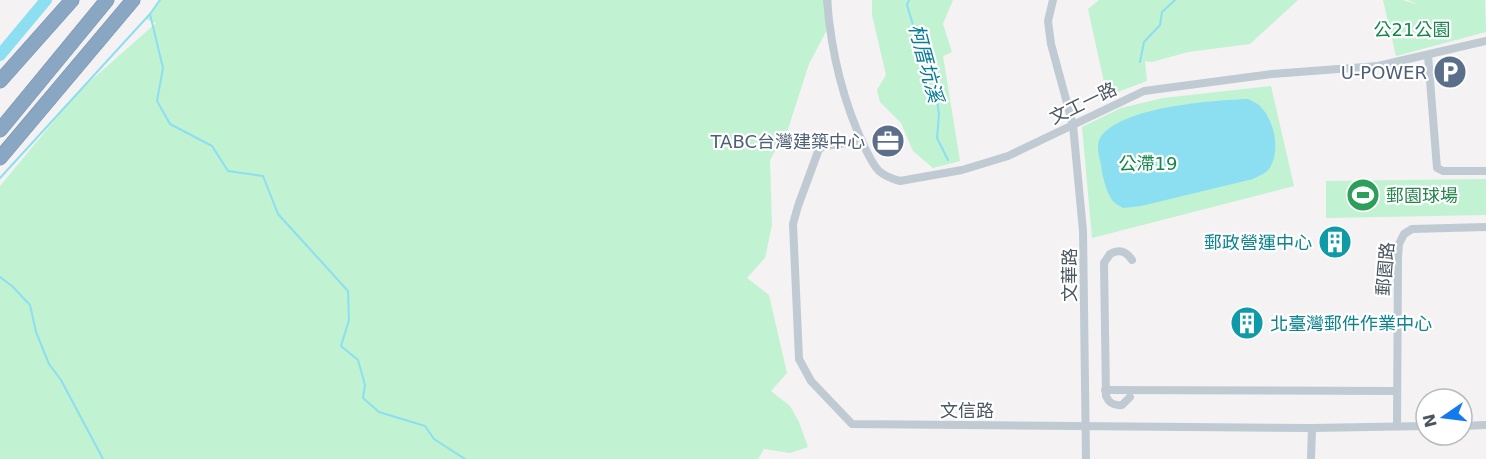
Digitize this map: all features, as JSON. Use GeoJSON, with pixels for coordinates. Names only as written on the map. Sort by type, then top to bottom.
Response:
{"type":"FeatureCollection","features":[{"type":"Feature","properties":{"kind":"highway"},"geometry":{"type":"LineString","coordinates":[[0,70],[59,0]]}},
{"type":"Feature","properties":{"kind":"highway"},"geometry":{"type":"LineString","coordinates":[[0,81],[72,0]]}},
{"type":"Feature","properties":{"kind":"highway"},"geometry":{"type":"LineString","coordinates":[[0,130],[107,0]]}},
{"type":"Feature","properties":{"kind":"highway"},"geometry":{"type":"LineString","coordinates":[[0,158],[134,0]]}},
{"type":"Feature","properties":{"kind":"street","name":"文工一路"},"geometry":{"type":"LineString","coordinates":[[827,0],[838,72],[862,141],[878,170],[891,179],[910,181],[962,170],[1008,156],[1144,91],[1272,74],[1378,66],[1486,41]]}},
{"type":"Feature","properties":{"kind":"street","name":"文華路"},"geometry":{"type":"LineString","coordinates":[[1053,0],[1048,21],[1051,44],[1073,124],[1083,231],[1086,459]]}},
{"type":"Feature","properties":{"kind":"street"},"geometry":{"type":"LineString","coordinates":[[1428,55],[1437,168],[1443,171],[1486,171]]}},
{"type":"Feature","properties":{"kind":"street","name":"文信路"},"geometry":{"type":"LineString","coordinates":[[862,141],[819,149],[793,224],[798,352],[801,365],[811,381],[852,424],[1312,428],[1414,426]]}},
{"type":"Feature","properties":{"kind":"street","name":"郵園路"},"geometry":{"type":"LineString","coordinates":[[1397,426],[1399,244],[1404,234],[1420,227],[1486,227]]}},
{"type":"Feature","properties":{"kind":"street"},"geometry":{"type":"LineString","coordinates":[[1130,397],[1122,405],[1112,404],[1106,396],[1105,260],[1110,254],[1119,251],[1124,252],[1132,260]]}},
{"type":"Feature","properties":{"kind":"street"},"geometry":{"type":"LineString","coordinates":[[1105,390],[1397,391]]}},
{"type":"Feature","properties":{"kind":"street"},"geometry":{"type":"LineString","coordinates":[[1311,459],[1312,428]]}},
{"type":"Feature","properties":{"kind":"green space"},"geometry":{"type":"Polygon","coordinates":[[[161,0],[832,0],[831,22],[809,64],[788,129],[770,160],[772,225],[765,258],[747,278],[769,295],[787,373],[771,391],[790,406],[799,422],[808,447],[790,453],[764,449],[758,459],[0,459],[0,186],[78,92],[156,23],[146,19],[161,0]]]}},
{"type":"Feature","properties":{"kind":"green space"},"geometry":{"type":"Polygon","coordinates":[[[872,0],[953,0],[943,24],[952,52],[943,56],[960,161],[933,168],[913,151],[901,123],[880,102],[877,90],[886,75],[872,15],[872,0]]]}},
{"type":"Feature","properties":{"kind":"green space"},"geometry":{"type":"Polygon","coordinates":[[[1099,0],[1298,0],[1250,44],[1188,52],[1152,62],[1145,61],[1147,81],[1107,96],[1088,9],[1099,0]]]}},
{"type":"Feature","properties":{"kind":"green space","name":"公21公園"},"geometry":{"type":"Polygon","coordinates":[[[1383,0],[1403,0],[1419,5],[1408,0],[1485,0],[1486,32],[1396,56],[1383,0]]]}},
{"type":"Feature","properties":{"kind":"green space","name":"公滯19"},"geometry":{"type":"Polygon","coordinates":[[[1271,86],[1294,186],[1092,238],[1082,127],[1121,108],[1163,98],[1271,86]]]}},
{"type":"Feature","properties":{"kind":"green space"},"geometry":{"type":"Polygon","coordinates":[[[1486,179],[1486,215],[1326,218],[1326,181],[1486,179]]]}},
{"type":"Feature","properties":{"kind":"water","name":"公滯19"},"geometry":{"type":"Polygon","coordinates":[[[1248,99],[1260,106],[1273,128],[1275,154],[1266,172],[1253,179],[1141,206],[1123,208],[1112,200],[1105,183],[1098,148],[1100,138],[1110,127],[1146,112],[1168,107],[1248,99]]]}},
{"type":"Feature","properties":{"kind":"waterway"},"geometry":{"type":"LineString","coordinates":[[0,55],[46,0]]}},
{"type":"Feature","properties":{"kind":"waterway"},"geometry":{"type":"LineString","coordinates":[[160,0],[150,14],[163,68],[157,101],[170,124],[212,146],[228,171],[263,176],[278,214],[348,291],[349,320],[341,346],[358,360],[365,385],[363,398],[379,412],[425,426],[434,439],[465,459]]}},
{"type":"Feature","properties":{"kind":"waterway","name":"柯厝坑溪"},"geometry":{"type":"LineString","coordinates":[[909,0],[907,5],[919,45],[934,80],[939,114],[937,138],[948,160]]}},
{"type":"Feature","properties":{"kind":"waterway"},"geometry":{"type":"LineString","coordinates":[[1140,62],[1144,42],[1160,25],[1162,12],[1175,0]]}},
{"type":"Feature","properties":{"kind":"waterway"},"geometry":{"type":"LineString","coordinates":[[0,178],[150,14]]}},
{"type":"Feature","properties":{"kind":"waterway"},"geometry":{"type":"LineString","coordinates":[[0,277],[30,305],[36,332],[49,364],[61,380],[103,459]]}},
{"type":"Feature","properties":{"kind":"place","name":"U-POWER"},"geometry":{"type":"Point","coordinates":[1450,72]}},
{"type":"Feature","properties":{"kind":"place","name":"TABC台灣建築中心"},"geometry":{"type":"Point","coordinates":[888,141]}},
{"type":"Feature","properties":{"kind":"place","name":"郵園球場"},"geometry":{"type":"Point","coordinates":[1363,195]}},
{"type":"Feature","properties":{"kind":"place","name":"郵政營運中心"},"geometry":{"type":"Point","coordinates":[1335,242]}},
{"type":"Feature","properties":{"kind":"place","name":"北臺灣郵件作業中心"},"geometry":{"type":"Point","coordinates":[1247,323]}}]}
